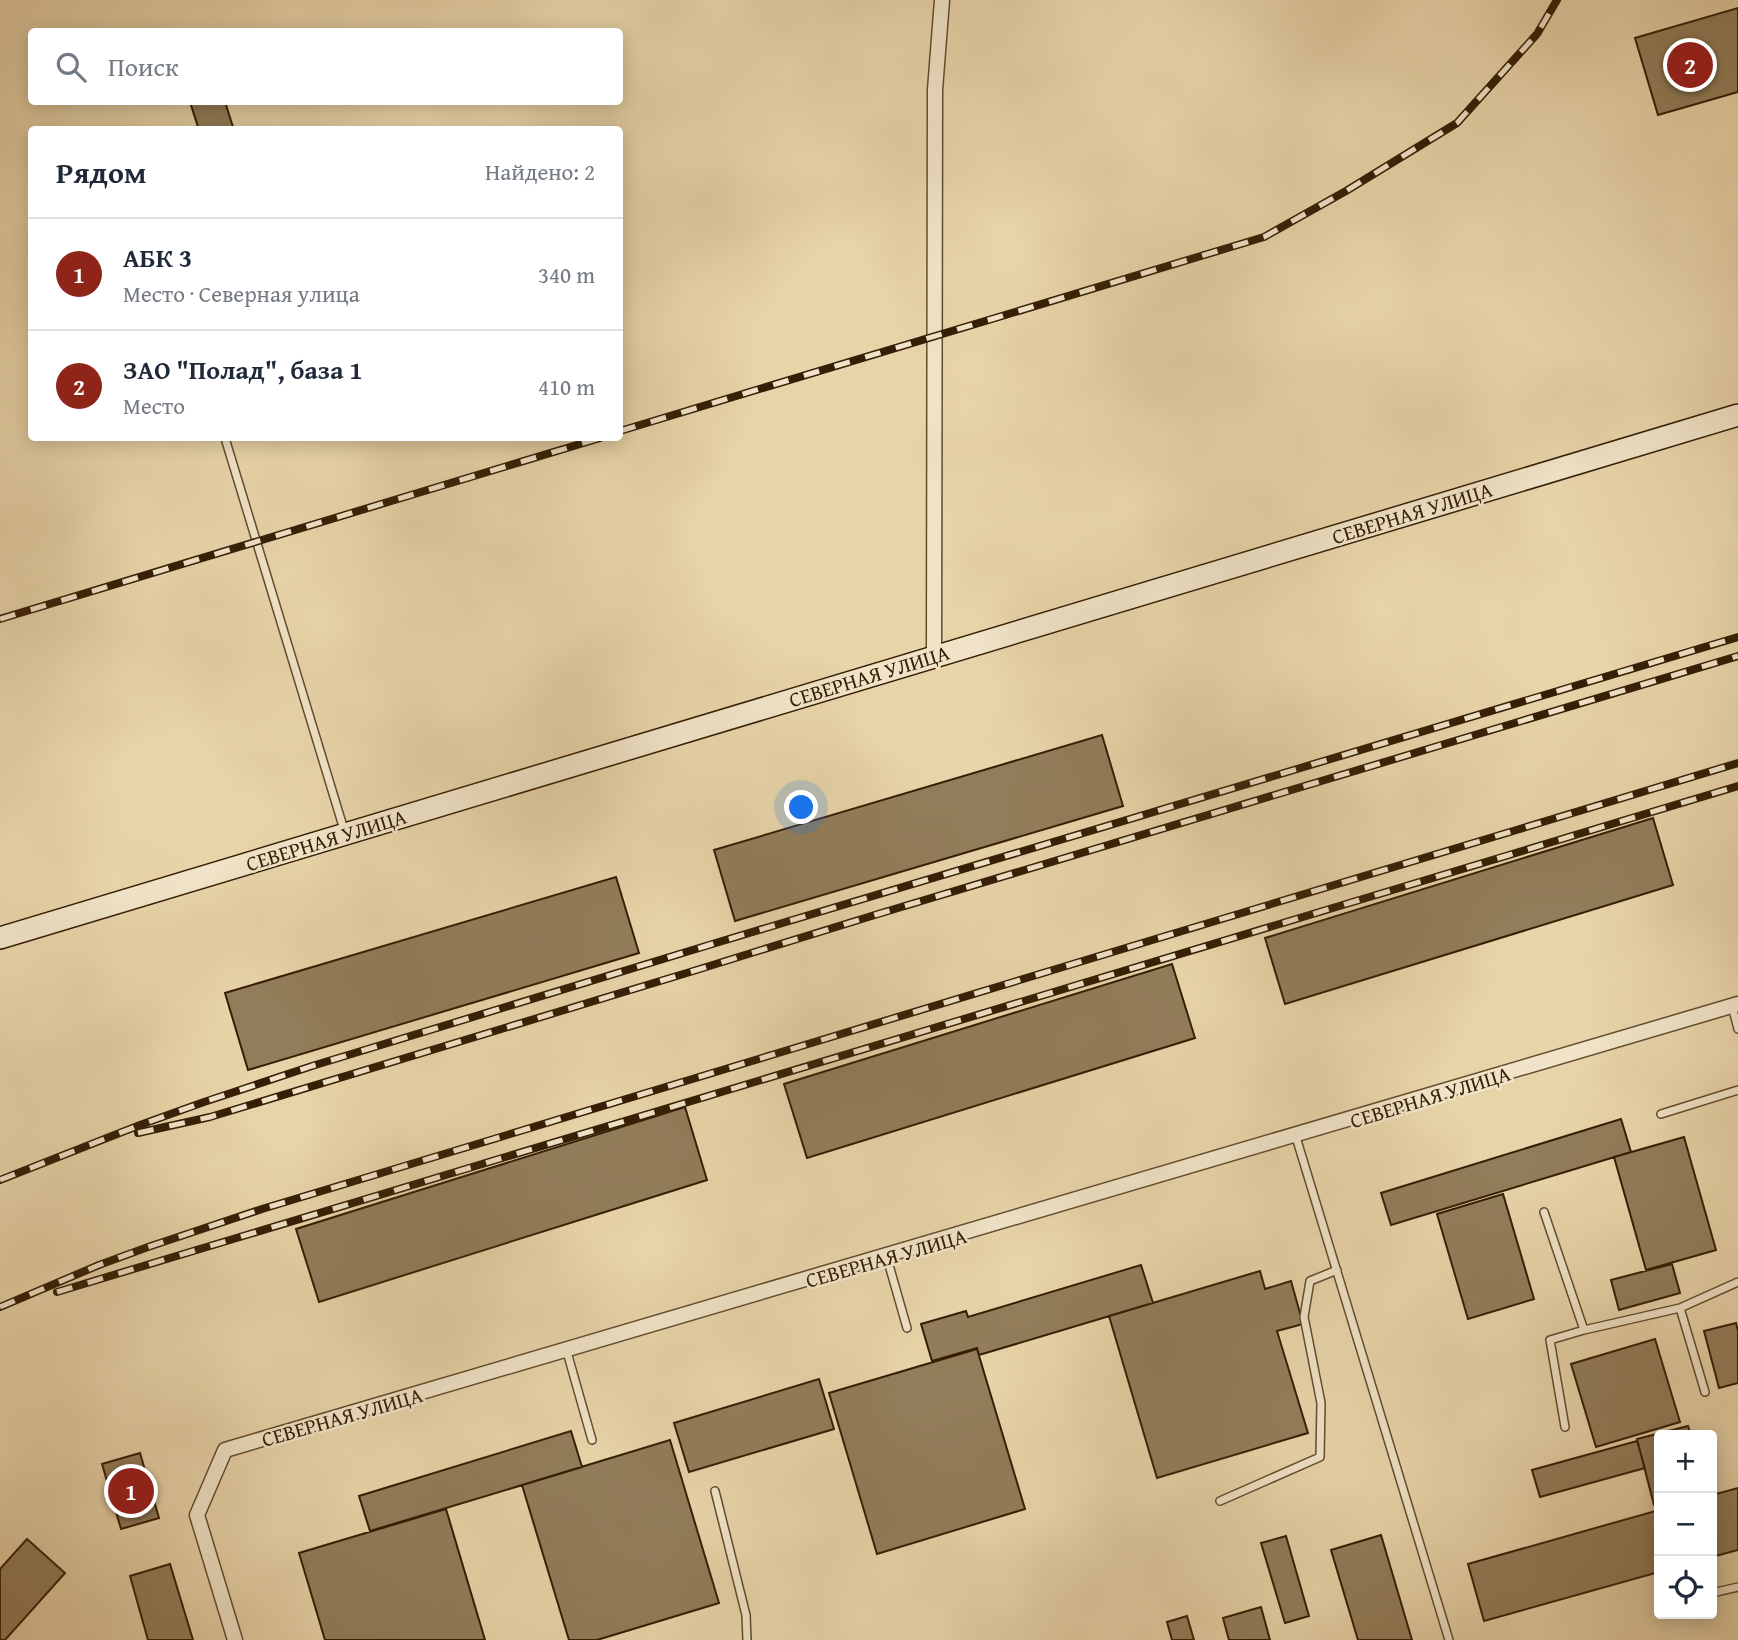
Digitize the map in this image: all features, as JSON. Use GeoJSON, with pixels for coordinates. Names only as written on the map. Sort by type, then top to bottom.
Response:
{"type":"FeatureCollection","features":[{"type":"Feature","properties":{"kind":"main road","name":"СЕВЕРНАЯ УЛИЦА"},"geometry":{"type":"LineString","coordinates":[[0,938],[1738,415]]}},
{"type":"Feature","properties":{"kind":"street"},"geometry":{"type":"LineString","coordinates":[[934,657],[935,90],[942,0]]}},
{"type":"Feature","properties":{"kind":"street","name":"СЕВЕРНАЯ УЛИЦА"},"geometry":{"type":"LineString","coordinates":[[235,1640],[197,1515],[225,1450],[1296,1137],[1735,1004]]}},
{"type":"Feature","properties":{"kind":"lane"},"geometry":{"type":"LineString","coordinates":[[226,441],[345,834]]}},
{"type":"Feature","properties":{"kind":"lane"},"geometry":{"type":"LineString","coordinates":[[1735,1004],[1738,1029]]}},
{"type":"Feature","properties":{"kind":"lane"},"geometry":{"type":"LineString","coordinates":[[1661,1114],[1738,1090]]}},
{"type":"Feature","properties":{"kind":"lane"},"geometry":{"type":"LineString","coordinates":[[1296,1137],[1449,1640]]}},
{"type":"Feature","properties":{"kind":"lane"},"geometry":{"type":"LineString","coordinates":[[1544,1212],[1584,1330]]}},
{"type":"Feature","properties":{"kind":"lane"},"geometry":{"type":"LineString","coordinates":[[887,1257],[907,1328]]}},
{"type":"Feature","properties":{"kind":"lane"},"geometry":{"type":"LineString","coordinates":[[1220,1501],[1320,1457],[1321,1402],[1304,1317],[1310,1281],[1336,1270]]}},
{"type":"Feature","properties":{"kind":"lane"},"geometry":{"type":"LineString","coordinates":[[1565,1426],[1550,1340],[1680,1308],[1738,1282]]}},
{"type":"Feature","properties":{"kind":"lane"},"geometry":{"type":"LineString","coordinates":[[1680,1308],[1705,1392]]}},
{"type":"Feature","properties":{"kind":"lane"},"geometry":{"type":"LineString","coordinates":[[567,1352],[592,1440]]}},
{"type":"Feature","properties":{"kind":"lane"},"geometry":{"type":"LineString","coordinates":[[715,1491],[746,1615],[747,1640]]}},
{"type":"Feature","properties":{"kind":"lane"},"geometry":{"type":"LineString","coordinates":[[1717,1592],[1738,1587]]}},
{"type":"Feature","properties":{"kind":"building"},"geometry":{"type":"Polygon","coordinates":[[[1738,8],[1738,92],[1658,115],[1635,38],[1738,8]]]}},
{"type":"Feature","properties":{"kind":"building"},"geometry":{"type":"Polygon","coordinates":[[[191,105],[226,105],[233,126],[198,126],[191,105]]]}},
{"type":"Feature","properties":{"kind":"building"},"geometry":{"type":"Polygon","coordinates":[[[1102,735],[1123,806],[735,921],[714,850],[1102,735]]]}},
{"type":"Feature","properties":{"kind":"building"},"geometry":{"type":"Polygon","coordinates":[[[1653,818],[1673,885],[1285,1004],[1265,938],[1653,818]]]}},
{"type":"Feature","properties":{"kind":"building"},"geometry":{"type":"Polygon","coordinates":[[[616,877],[639,953],[248,1070],[225,993],[616,877]]]}},
{"type":"Feature","properties":{"kind":"building"},"geometry":{"type":"Polygon","coordinates":[[[1172,964],[1195,1038],[807,1158],[784,1084],[1172,964]]]}},
{"type":"Feature","properties":{"kind":"building"},"geometry":{"type":"Polygon","coordinates":[[[685,1107],[707,1180],[319,1302],[296,1229],[685,1107]]]}},
{"type":"Feature","properties":{"kind":"building"},"geometry":{"type":"Polygon","coordinates":[[[1621,1119],[1631,1152],[1391,1225],[1381,1193],[1621,1119]]]}},
{"type":"Feature","properties":{"kind":"building"},"geometry":{"type":"Polygon","coordinates":[[[1684,1137],[1716,1250],[1646,1270],[1614,1157],[1684,1137]]]}},
{"type":"Feature","properties":{"kind":"building"},"geometry":{"type":"Polygon","coordinates":[[[1503,1194],[1534,1299],[1468,1319],[1437,1214],[1503,1194]]]}},
{"type":"Feature","properties":{"kind":"building"},"geometry":{"type":"Polygon","coordinates":[[[1672,1264],[1680,1293],[1619,1310],[1611,1280],[1672,1264]]]}},
{"type":"Feature","properties":{"kind":"building"},"geometry":{"type":"Polygon","coordinates":[[[1141,1265],[1153,1303],[979,1355],[977,1348],[932,1361],[921,1324],[966,1311],[968,1317],[1141,1265]]]}},
{"type":"Feature","properties":{"kind":"building"},"geometry":{"type":"Polygon","coordinates":[[[1260,1271],[1265,1289],[1291,1281],[1303,1324],[1277,1331],[1308,1433],[1157,1478],[1109,1316],[1260,1271]]]}},
{"type":"Feature","properties":{"kind":"building"},"geometry":{"type":"Polygon","coordinates":[[[1736,1323],[1738,1383],[1719,1388],[1704,1331],[1736,1323]]]}},
{"type":"Feature","properties":{"kind":"building"},"geometry":{"type":"Polygon","coordinates":[[[1655,1339],[1680,1422],[1596,1447],[1571,1364],[1655,1339]]]}},
{"type":"Feature","properties":{"kind":"building"},"geometry":{"type":"Polygon","coordinates":[[[977,1349],[1025,1509],[877,1554],[829,1393],[977,1349]]]}},
{"type":"Feature","properties":{"kind":"building"},"geometry":{"type":"Polygon","coordinates":[[[819,1379],[834,1429],[689,1472],[674,1423],[819,1379]]]}},
{"type":"Feature","properties":{"kind":"building"},"geometry":{"type":"Polygon","coordinates":[[[1688,1426],[1689,1430],[1672,1430],[1688,1426]]]}},
{"type":"Feature","properties":{"kind":"building"},"geometry":{"type":"Polygon","coordinates":[[[571,1431],[582,1467],[370,1531],[359,1496],[571,1431]]]}},
{"type":"Feature","properties":{"kind":"building"},"geometry":{"type":"Polygon","coordinates":[[[1654,1435],[1654,1505],[1637,1439],[1654,1435]]]}},
{"type":"Feature","properties":{"kind":"building"},"geometry":{"type":"Polygon","coordinates":[[[670,1440],[719,1603],[597,1640],[569,1640],[522,1485],[670,1440]]]}},
{"type":"Feature","properties":{"kind":"building"},"geometry":{"type":"Polygon","coordinates":[[[1637,1441],[1645,1468],[1540,1497],[1532,1470],[1637,1441]]]}},
{"type":"Feature","properties":{"kind":"building"},"geometry":{"type":"Polygon","coordinates":[[[140,1453],[159,1518],[121,1529],[102,1464],[140,1453]]]}},
{"type":"Feature","properties":{"kind":"building"},"geometry":{"type":"Polygon","coordinates":[[[1738,1488],[1738,1550],[1717,1556],[1717,1494],[1738,1488]]]}},
{"type":"Feature","properties":{"kind":"building"},"geometry":{"type":"Polygon","coordinates":[[[446,1509],[485,1640],[325,1640],[299,1553],[446,1509]]]}},
{"type":"Feature","properties":{"kind":"building"},"geometry":{"type":"Polygon","coordinates":[[[1654,1511],[1654,1573],[1484,1621],[1468,1564],[1654,1511]]]}},
{"type":"Feature","properties":{"kind":"building"},"geometry":{"type":"Polygon","coordinates":[[[1381,1535],[1412,1640],[1358,1640],[1331,1550],[1381,1535]]]}},
{"type":"Feature","properties":{"kind":"building"},"geometry":{"type":"Polygon","coordinates":[[[1286,1536],[1309,1616],[1285,1623],[1261,1543],[1286,1536]]]}},
{"type":"Feature","properties":{"kind":"building"},"geometry":{"type":"Polygon","coordinates":[[[27,1539],[65,1573],[5,1640],[0,1640],[0,1569],[27,1539]]]}},
{"type":"Feature","properties":{"kind":"building"},"geometry":{"type":"Polygon","coordinates":[[[170,1564],[193,1640],[148,1640],[130,1576],[170,1564]]]}},
{"type":"Feature","properties":{"kind":"building"},"geometry":{"type":"Polygon","coordinates":[[[1261,1607],[1270,1640],[1229,1640],[1223,1618],[1261,1607]]]}},
{"type":"Feature","properties":{"kind":"building"},"geometry":{"type":"Polygon","coordinates":[[[1187,1616],[1194,1640],[1172,1640],[1167,1622],[1187,1616]]]}},
{"type":"Feature","properties":{"kind":"railway"},"geometry":{"type":"LineString","coordinates":[[623,430],[1264,237],[1457,123],[1537,34],[1557,0]]}},
{"type":"Feature","properties":{"kind":"railway"},"geometry":{"type":"LineString","coordinates":[[0,619],[590,441]]}},
{"type":"Feature","properties":{"kind":"railway"},"geometry":{"type":"LineString","coordinates":[[0,1180],[140,1125],[312,1066],[1738,637]]}},
{"type":"Feature","properties":{"kind":"railway"},"geometry":{"type":"LineString","coordinates":[[138,1133],[210,1117],[1738,656]]}},
{"type":"Feature","properties":{"kind":"railway"},"geometry":{"type":"LineString","coordinates":[[0,1307],[99,1265],[262,1209],[1738,763]]}},
{"type":"Feature","properties":{"kind":"railway"},"geometry":{"type":"LineString","coordinates":[[57,1292],[1738,786]]}},
{"type":"Feature","properties":{"kind":"place","name":"ЗАО \"Полад\", база 1"},"geometry":{"type":"Point","coordinates":[1690,65]}},
{"type":"Feature","properties":{"kind":"place","name":"АБК 3"},"geometry":{"type":"Point","coordinates":[131,1491]}}]}
